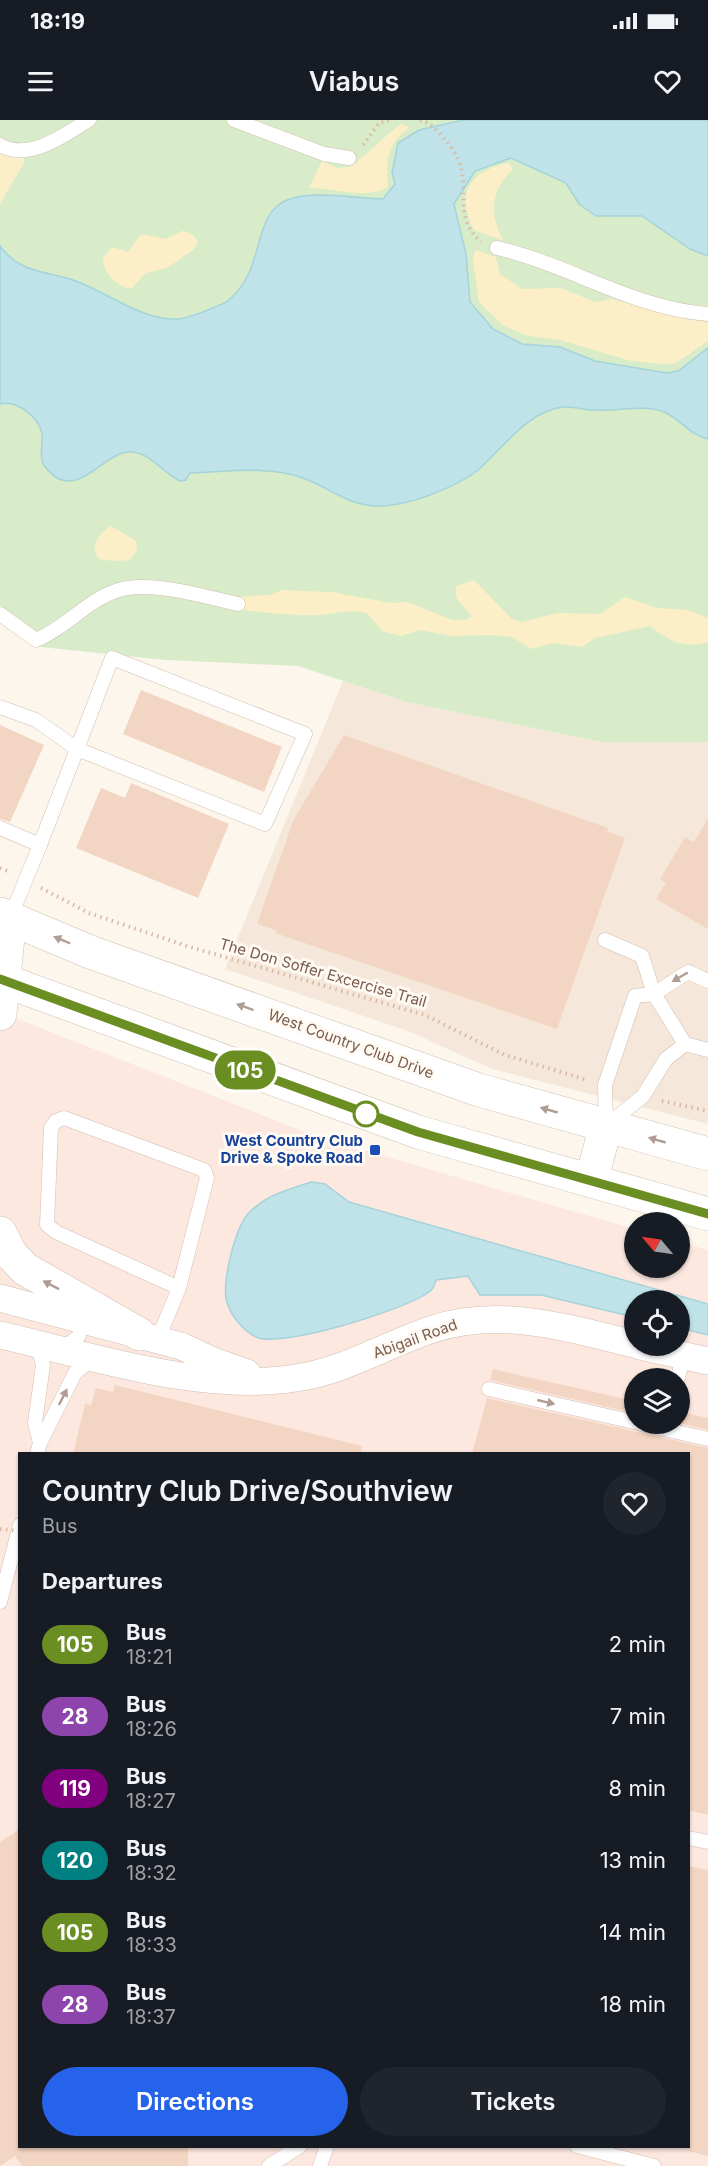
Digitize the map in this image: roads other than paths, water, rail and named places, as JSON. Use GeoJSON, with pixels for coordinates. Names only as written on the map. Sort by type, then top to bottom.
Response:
{"type":"FeatureCollection","features":[{"type":"Feature","properties":{"kind":"street"},"geometry":{"type":"LineString","coordinates":[[0,1014],[3,922]]}},
{"type":"Feature","properties":{"kind":"street","name":"West Country Club Drive"},"geometry":{"type":"LineString","coordinates":[[3,922],[478,1090],[708,1154]]}},
{"type":"Feature","properties":{"kind":"street"},"geometry":{"type":"LineString","coordinates":[[2,980],[385,1121],[708,1214]]}},
{"type":"Feature","properties":{"kind":"street"},"geometry":{"type":"LineString","coordinates":[[591,1181],[606,1126]]}},
{"type":"Feature","properties":{"kind":"street"},"geometry":{"type":"LineString","coordinates":[[0,1233],[10,1253],[35,1276],[148,1336]]}},
{"type":"Feature","properties":{"kind":"street","name":"Abigail Road"},"geometry":{"type":"LineString","coordinates":[[0,1299],[182,1346],[213,1361],[268,1380]]}},
{"type":"Feature","properties":{"kind":"street","name":"Abigail Road"},"geometry":{"type":"LineString","coordinates":[[0,1316],[68,1346],[208,1380],[295,1378],[350,1364],[433,1329],[470,1320],[519,1319],[624,1342]]}},
{"type":"Feature","properties":{"kind":"street","name":"Abigail Road"},"geometry":{"type":"LineString","coordinates":[[0,1335],[171,1359],[213,1361]]}},
{"type":"Feature","properties":{"kind":"street"},"geometry":{"type":"LineString","coordinates":[[666,1356],[690,1365]]}},
{"type":"Feature","properties":{"kind":"lane"},"geometry":{"type":"LineString","coordinates":[[0,145],[27,152],[89,120]]}},
{"type":"Feature","properties":{"kind":"lane"},"geometry":{"type":"LineString","coordinates":[[234,120],[324,154],[349,158]]}},
{"type":"Feature","properties":{"kind":"lane"},"geometry":{"type":"LineString","coordinates":[[497,248],[523,254],[630,296],[708,314]]}},
{"type":"Feature","properties":{"kind":"lane"},"geometry":{"type":"LineString","coordinates":[[0,614],[36,640],[52,634],[90,605],[119,590],[140,587],[186,592],[238,604]]}},
{"type":"Feature","properties":{"kind":"lane"},"geometry":{"type":"LineString","coordinates":[[0,707],[36,720],[77,749],[265,824],[305,734],[112,658],[77,749],[40,845],[3,922]]}},
{"type":"Feature","properties":{"kind":"lane"},"geometry":{"type":"LineString","coordinates":[[0,828],[40,845]]}},
{"type":"Feature","properties":{"kind":"lane"},"geometry":{"type":"LineString","coordinates":[[604,940],[642,956],[654,994],[685,1044],[708,1050]]}},
{"type":"Feature","properties":{"kind":"lane"},"geometry":{"type":"LineString","coordinates":[[606,1126],[605,1085],[635,996],[654,994],[688,972],[708,981]]}},
{"type":"Feature","properties":{"kind":"lane"},"geometry":{"type":"LineString","coordinates":[[606,1126],[643,1096],[666,1059],[685,1044]]}},
{"type":"Feature","properties":{"kind":"lane"},"geometry":{"type":"LineString","coordinates":[[148,1336],[179,1288],[207,1178],[204,1170],[64,1118],[56,1121],[51,1128],[47,1225],[56,1232],[179,1288]]}},
{"type":"Feature","properties":{"kind":"lane"},"geometry":{"type":"LineString","coordinates":[[39,1448],[35,1423],[43,1365],[68,1346]]}},
{"type":"Feature","properties":{"kind":"lane"},"geometry":{"type":"LineString","coordinates":[[42,1376],[68,1346]]}},
{"type":"Feature","properties":{"kind":"lane"},"geometry":{"type":"LineString","coordinates":[[39,1448],[75,1373],[68,1346]]}},
{"type":"Feature","properties":{"kind":"lane"},"geometry":{"type":"LineString","coordinates":[[489,1389],[624,1420]]}},
{"type":"Feature","properties":{"kind":"lane"},"geometry":{"type":"LineString","coordinates":[[686,1434],[708,1439]]}},
{"type":"Feature","properties":{"kind":"lane"},"geometry":{"type":"LineString","coordinates":[[0,1602],[18,1533]]}},
{"type":"Feature","properties":{"kind":"lane"},"geometry":{"type":"LineString","coordinates":[[690,1838],[708,1842]]}},
{"type":"Feature","properties":{"kind":"lane"},"geometry":{"type":"LineString","coordinates":[[270,2166],[297,2148]]}},
{"type":"Feature","properties":{"kind":"lane"},"geometry":{"type":"LineString","coordinates":[[320,2166],[326,2148]]}},
{"type":"Feature","properties":{"kind":"lane"},"geometry":{"type":"LineString","coordinates":[[585,2148],[654,2166]]}},
{"type":"Feature","properties":{"kind":"water"},"geometry":{"type":"Polygon","coordinates":[[[463,120],[708,120],[708,256],[690,249],[642,216],[596,216],[579,204],[566,183],[511,158],[475,171],[454,204],[466,254],[470,302],[493,329],[522,344],[560,347],[595,361],[667,373],[678,371],[708,348],[708,439],[696,434],[672,416],[658,410],[640,408],[590,410],[563,407],[550,410],[527,423],[477,471],[456,484],[403,503],[379,506],[348,500],[290,474],[261,470],[190,473],[186,480],[180,481],[146,456],[133,452],[114,457],[77,480],[67,481],[57,478],[48,471],[42,461],[42,433],[36,421],[26,411],[13,404],[0,404],[0,246],[12,259],[26,267],[86,285],[138,311],[165,318],[184,318],[226,302],[240,288],[248,276],[264,226],[276,207],[298,197],[312,195],[383,199],[395,184],[392,173],[398,143],[419,130],[463,120]]]}},
{"type":"Feature","properties":{"kind":"water"},"geometry":{"type":"Polygon","coordinates":[[[311,1182],[325,1184],[349,1202],[659,1290],[624,1290],[624,1315],[541,1295],[480,1295],[468,1276],[436,1280],[430,1292],[413,1301],[341,1326],[289,1338],[256,1337],[237,1321],[230,1310],[226,1298],[228,1267],[238,1232],[247,1215],[261,1203],[277,1194],[311,1182]]]}},
{"type":"Feature","properties":{"kind":"water"},"geometry":{"type":"Polygon","coordinates":[[[690,1299],[708,1304],[708,1335],[690,1330],[690,1299]]]}},
{"type":"Feature","properties":{"kind":"place","name":"West Country Club Drive & Spoke Road"},"geometry":{"type":"Point","coordinates":[375,1150]}}]}
